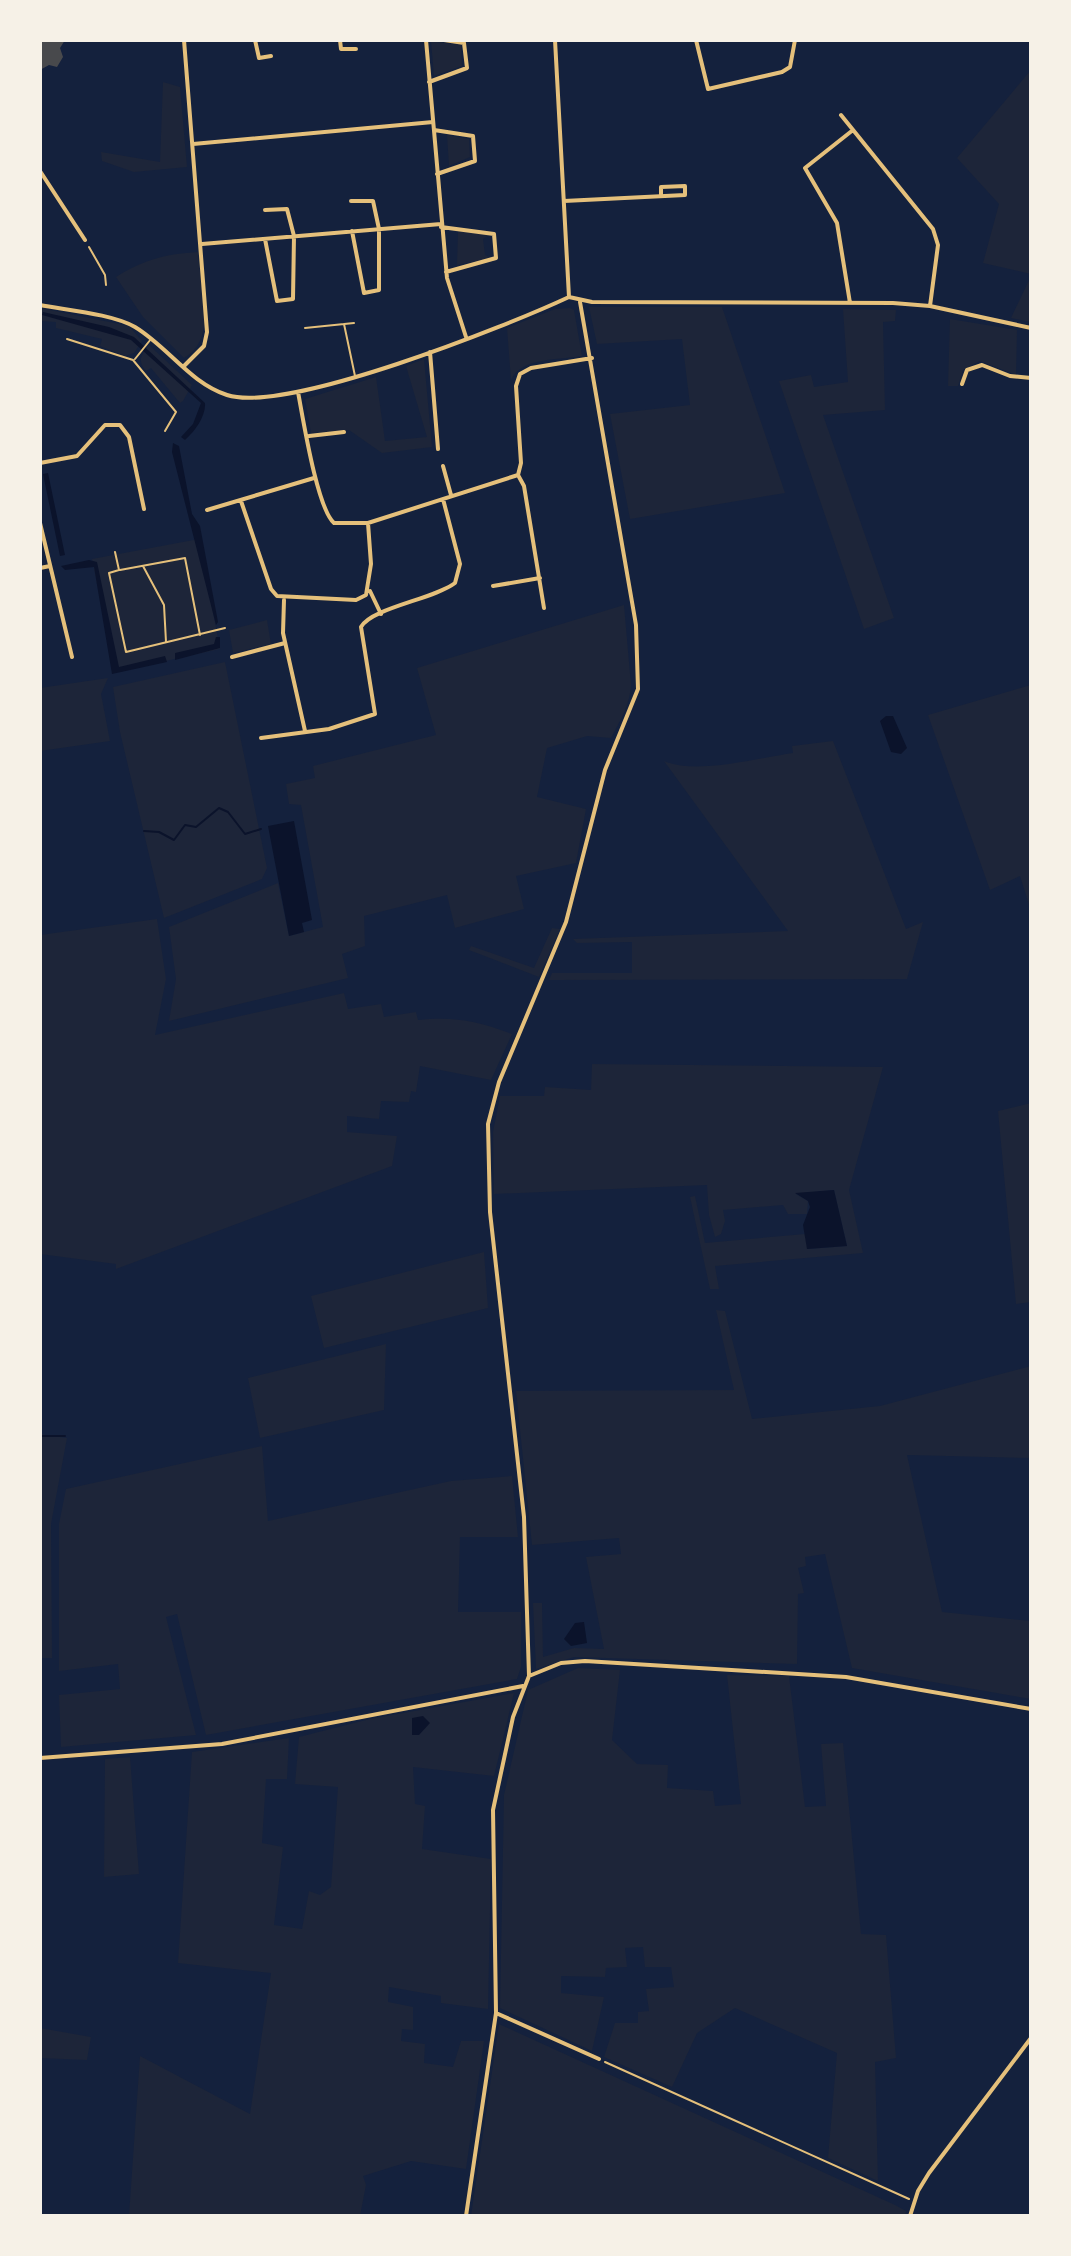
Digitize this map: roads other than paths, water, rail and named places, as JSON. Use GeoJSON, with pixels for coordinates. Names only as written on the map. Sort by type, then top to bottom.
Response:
{"type":"FeatureCollection","features":[{"type":"Feature","properties":{"kind":"street"},"geometry":{"type":"LineString","coordinates":[[184,40],[207,332],[204,346],[184,366]]}},
{"type":"Feature","properties":{"kind":"street"},"geometry":{"type":"LineString","coordinates":[[255,40],[259,58],[271,56]]}},
{"type":"Feature","properties":{"kind":"street"},"geometry":{"type":"LineString","coordinates":[[340,40],[341,49],[356,49]]}},
{"type":"Feature","properties":{"kind":"street"},"geometry":{"type":"LineString","coordinates":[[426,40],[446,272],[466,337]]}},
{"type":"Feature","properties":{"kind":"street"},"geometry":{"type":"LineString","coordinates":[[429,82],[467,68],[464,43],[444,40]]}},
{"type":"Feature","properties":{"kind":"street"},"geometry":{"type":"LineString","coordinates":[[555,40],[569,297]]}},
{"type":"Feature","properties":{"kind":"street"},"geometry":{"type":"LineString","coordinates":[[696,40],[708,89],[782,72],[790,67],[795,40]]}},
{"type":"Feature","properties":{"kind":"street"},"geometry":{"type":"LineString","coordinates":[[841,115],[933,229],[938,245],[930,306]]}},
{"type":"Feature","properties":{"kind":"street"},"geometry":{"type":"LineString","coordinates":[[193,144],[433,122]]}},
{"type":"Feature","properties":{"kind":"street"},"geometry":{"type":"LineString","coordinates":[[434,130],[473,136],[475,161],[437,174]]}},
{"type":"Feature","properties":{"kind":"street"},"geometry":{"type":"LineString","coordinates":[[850,303],[837,223],[805,168],[853,130]]}},
{"type":"Feature","properties":{"kind":"street"},"geometry":{"type":"LineString","coordinates":[[40,171],[85,240]]}},
{"type":"Feature","properties":{"kind":"street"},"geometry":{"type":"LineString","coordinates":[[564,201],[685,195],[685,186],[661,187],[661,196]]}},
{"type":"Feature","properties":{"kind":"street"},"geometry":{"type":"LineString","coordinates":[[351,201],[373,201],[379,229],[379,290],[364,293],[352,231]]}},
{"type":"Feature","properties":{"kind":"street"},"geometry":{"type":"LineString","coordinates":[[265,210],[287,209],[294,236],[293,299],[277,301],[265,239]]}},
{"type":"Feature","properties":{"kind":"street"},"geometry":{"type":"LineString","coordinates":[[202,244],[441,226],[494,234],[496,258],[446,272]]}},
{"type":"Feature","properties":{"kind":"street"},"geometry":{"type":"LineString","coordinates":[[40,305],[130,324],[152,338],[196,380],[229,396],[256,399],[355,377],[569,297],[580,302],[930,306],[1031,328]]}},
{"type":"Feature","properties":{"kind":"street"},"geometry":{"type":"LineString","coordinates":[[466,2216],[496,2013],[493,1810],[496,1779],[523,1686],[529,1676],[524,1517],[490,1212],[488,1124],[499,1082],[566,922],[605,770],[638,689],[636,625],[580,302]]}},
{"type":"Feature","properties":{"kind":"street"},"geometry":{"type":"LineString","coordinates":[[430,351],[438,449]]}},
{"type":"Feature","properties":{"kind":"street"},"geometry":{"type":"LineString","coordinates":[[544,608],[524,486],[518,475],[521,463],[516,386],[520,374],[531,368],[592,358]]}},
{"type":"Feature","properties":{"kind":"street"},"geometry":{"type":"LineString","coordinates":[[962,384],[967,370],[982,365],[1010,376],[1031,378]]}},
{"type":"Feature","properties":{"kind":"street"},"geometry":{"type":"LineString","coordinates":[[298,392],[309,436],[314,478],[325,512],[334,523],[368,523],[518,475]]}},
{"type":"Feature","properties":{"kind":"street"},"geometry":{"type":"LineString","coordinates":[[40,463],[77,456],[105,425],[120,425],[129,437],[144,509]]}},
{"type":"Feature","properties":{"kind":"street"},"geometry":{"type":"LineString","coordinates":[[309,436],[344,432]]}},
{"type":"Feature","properties":{"kind":"street"},"geometry":{"type":"LineString","coordinates":[[443,466],[451,495]]}},
{"type":"Feature","properties":{"kind":"street"},"geometry":{"type":"LineString","coordinates":[[207,510],[314,478]]}},
{"type":"Feature","properties":{"kind":"street"},"geometry":{"type":"LineString","coordinates":[[261,738],[329,729],[375,714],[361,627],[367,618],[447,589],[459,575],[455,541],[443,499]]}},
{"type":"Feature","properties":{"kind":"street"},"geometry":{"type":"LineString","coordinates":[[241,501],[271,589],[284,599],[356,600],[370,591]]}},
{"type":"Feature","properties":{"kind":"street"},"geometry":{"type":"LineString","coordinates":[[40,523],[72,657]]}},
{"type":"Feature","properties":{"kind":"street"},"geometry":{"type":"LineString","coordinates":[[368,523],[370,591],[381,614]]}},
{"type":"Feature","properties":{"kind":"street"},"geometry":{"type":"LineString","coordinates":[[40,568],[50,566]]}},
{"type":"Feature","properties":{"kind":"street"},"geometry":{"type":"LineString","coordinates":[[493,586],[540,578]]}},
{"type":"Feature","properties":{"kind":"street"},"geometry":{"type":"LineString","coordinates":[[284,599],[285,643],[305,731]]}},
{"type":"Feature","properties":{"kind":"street"},"geometry":{"type":"LineString","coordinates":[[232,657],[285,643]]}},
{"type":"Feature","properties":{"kind":"street"},"geometry":{"type":"LineString","coordinates":[[529,1676],[561,1663],[585,1661],[846,1677],[1031,1709]]}},
{"type":"Feature","properties":{"kind":"street"},"geometry":{"type":"LineString","coordinates":[[40,1758],[222,1744],[523,1686]]}},
{"type":"Feature","properties":{"kind":"street"},"geometry":{"type":"LineString","coordinates":[[496,2013],[599,2059]]}},
{"type":"Feature","properties":{"kind":"street"},"geometry":{"type":"LineString","coordinates":[[910,2216],[914,2201],[929,2173],[1031,2038]]}},
{"type":"Feature","properties":{"kind":"lane"},"geometry":{"type":"LineString","coordinates":[[305,328],[354,323]]}},
{"type":"Feature","properties":{"kind":"lane"},"geometry":{"type":"LineString","coordinates":[[344,324],[355,377]]}},
{"type":"Feature","properties":{"kind":"lane"},"geometry":{"type":"LineString","coordinates":[[133,360],[152,338]]}},
{"type":"Feature","properties":{"kind":"lane"},"geometry":{"type":"LineString","coordinates":[[67,339],[133,360],[176,412],[165,431]]}},
{"type":"Feature","properties":{"kind":"waterway"},"geometry":{"type":"LineString","coordinates":[[144,831],[159,832],[174,840],[185,825],[196,827],[219,808],[228,812],[245,834],[261,829]]}},
{"type":"Feature","properties":{"kind":"waterway"},"geometry":{"type":"LineString","coordinates":[[40,1436],[65,1436]]}}]}
